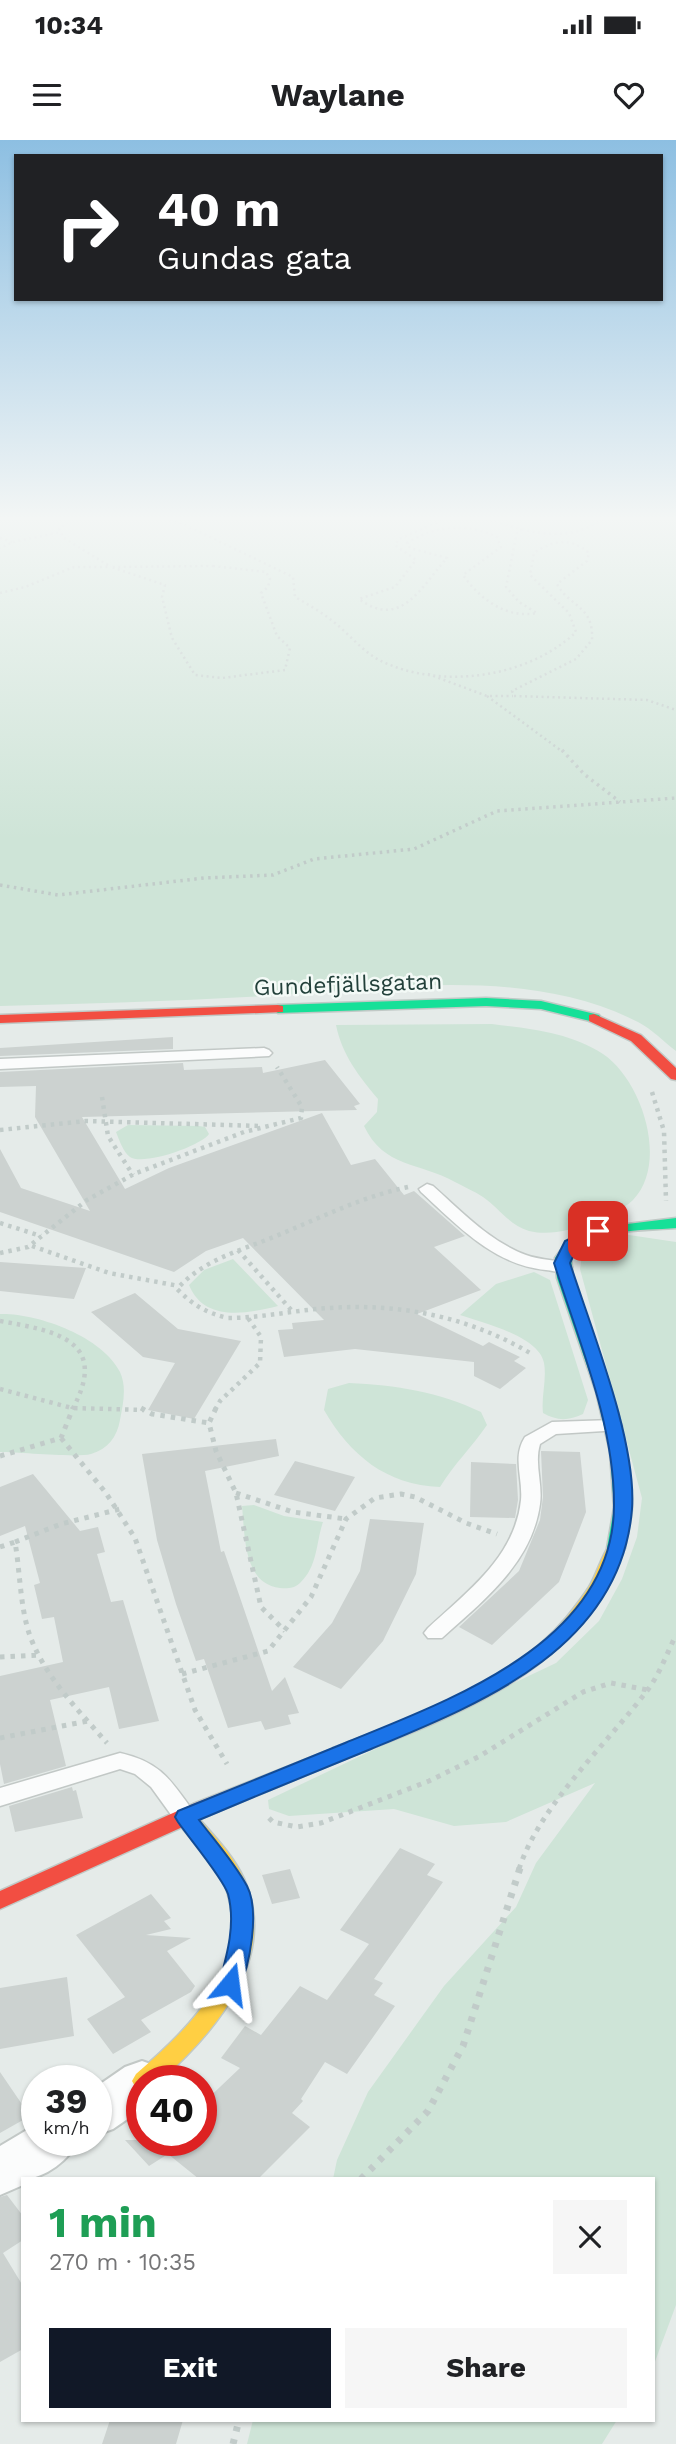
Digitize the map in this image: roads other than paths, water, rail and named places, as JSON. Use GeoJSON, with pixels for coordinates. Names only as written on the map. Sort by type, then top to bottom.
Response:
{"type":"FeatureCollection","features":[{"type":"Feature","properties":{"kind":"street","name":"Gundefjällsgatan"},"geometry":{"type":"LineString","coordinates":[[0,1019],[486,1002],[538,1004],[595,1017],[620,1027],[641,1040],[676,1076]]}},
{"type":"Feature","properties":{"kind":"street"},"geometry":{"type":"LineString","coordinates":[[0,1900],[245,1791],[443,1711],[499,1682],[545,1651],[578,1620],[602,1585],[616,1547],[621,1521],[621,1468],[613,1426],[563,1267],[565,1252],[570,1245],[591,1234],[618,1227],[674,1223]]}},
{"type":"Feature","properties":{"kind":"street"},"geometry":{"type":"LineString","coordinates":[[164,2065],[213,2017],[230,1984],[239,1950],[242,1921],[238,1889],[186,1817]]}},
{"type":"Feature","properties":{"kind":"street"},"geometry":{"type":"LineString","coordinates":[[0,2172],[27,2156]]}},
{"type":"Feature","properties":{"kind":"lane"},"geometry":{"type":"LineString","coordinates":[[0,1064],[270,1058]]}},
{"type":"Feature","properties":{"kind":"lane"},"geometry":{"type":"LineString","coordinates":[[427,1189],[501,1252],[527,1262],[563,1267]]}},
{"type":"Feature","properties":{"kind":"lane"},"geometry":{"type":"LineString","coordinates":[[435,1633],[498,1574],[513,1556],[522,1539],[532,1498],[526,1465],[532,1441],[552,1428],[613,1426]]}},
{"type":"Feature","properties":{"kind":"lane"},"geometry":{"type":"LineString","coordinates":[[0,1797],[120,1760],[139,1764],[152,1772],[186,1817]]}}]}
